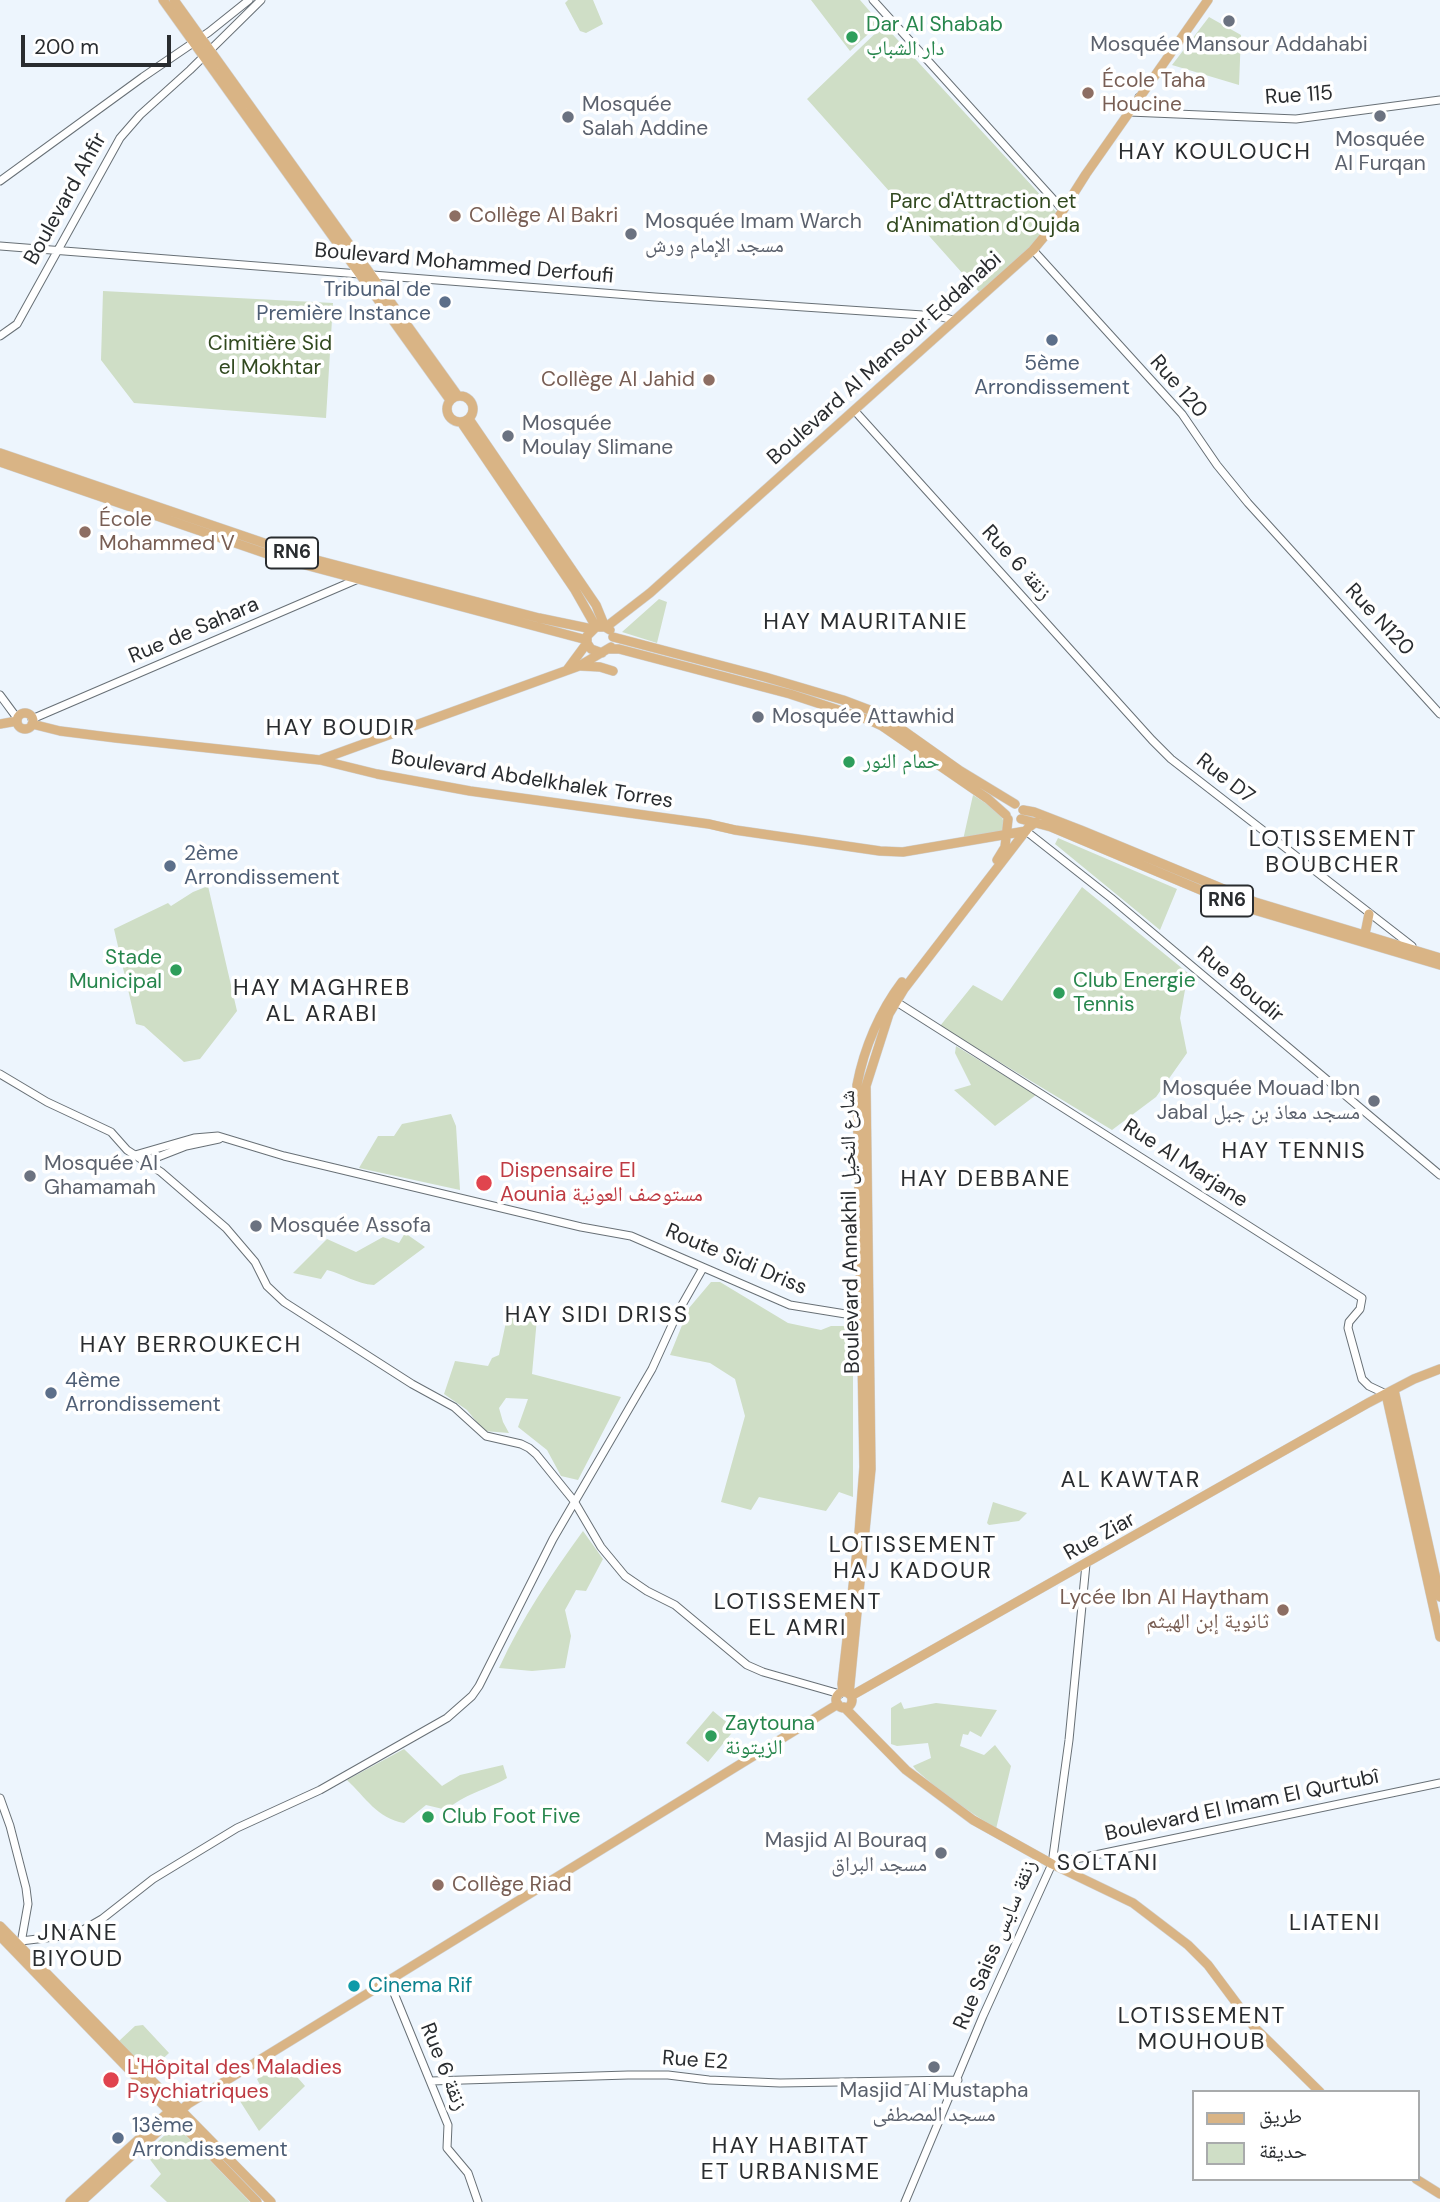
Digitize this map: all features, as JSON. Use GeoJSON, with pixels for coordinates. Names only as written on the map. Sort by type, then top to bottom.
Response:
{"type":"FeatureCollection","features":[{"type":"Feature","properties":{"kind":"main road"},"geometry":{"type":"LineString","coordinates":[[163,0],[197,40],[210,49],[372,275],[454,398]]}},
{"type":"Feature","properties":{"kind":"main road"},"geometry":{"type":"LineString","coordinates":[[174,0],[197,40],[203,57],[360,274],[454,398]]}},
{"type":"Feature","properties":{"kind":"main road","name":"Boulevard Al Mansour Eddahabi"},"geometry":{"type":"LineString","coordinates":[[604,630],[626,614],[1033,250],[1049,233],[1139,97],[1208,0]]}},
{"type":"Feature","properties":{"kind":"main road"},"geometry":{"type":"LineString","coordinates":[[320,760],[566,671],[606,651],[604,630],[596,605],[465,420],[449,416],[447,409],[454,398],[465,396],[472,403],[473,411],[465,420]]}},
{"type":"Feature","properties":{"kind":"main road","name":"RN6"},"geometry":{"type":"LineString","coordinates":[[0,453],[363,576],[587,641],[594,652],[619,649],[684,664],[869,720],[988,799],[1019,813],[1168,872],[1260,913],[1440,958]]}},
{"type":"Feature","properties":{"kind":"main road","name":"RN6"},"geometry":{"type":"LineString","coordinates":[[0,462],[279,558],[564,624],[604,630],[843,700],[880,714],[1019,813],[1036,822],[1255,902],[1411,950],[1440,965]]}},
{"type":"Feature","properties":{"kind":"main road"},"geometry":{"type":"LineString","coordinates":[[566,671],[587,641],[604,630]]}},
{"type":"Feature","properties":{"kind":"main road"},"geometry":{"type":"LineString","coordinates":[[579,666],[600,667],[612,671]]}},
{"type":"Feature","properties":{"kind":"main road"},"geometry":{"type":"LineString","coordinates":[[0,724],[17,719]]}},
{"type":"Feature","properties":{"kind":"main road","name":"Boulevard Abdelkhalek Torres"},"geometry":{"type":"LineString","coordinates":[[17,719],[19,727],[24,729],[32,721],[60,731],[320,760],[377,774],[470,791],[880,851],[903,852],[1026,831]]}},
{"type":"Feature","properties":{"kind":"main road","name":"Rue Boudir"},"geometry":{"type":"LineString","coordinates":[[1019,813],[1026,831]]}},
{"type":"Feature","properties":{"kind":"main road","name":"Boulevard Annakhil شارع النخيل"},"geometry":{"type":"LineString","coordinates":[[845,1699],[870,1483],[865,1317],[866,1086],[894,999],[1002,854],[1007,835],[1019,813]]}},
{"type":"Feature","properties":{"kind":"main road","name":"Boulevard Annakhil شارع النخيل"},"geometry":{"type":"LineString","coordinates":[[894,999],[1026,831],[1036,822]]}},
{"type":"Feature","properties":{"kind":"main road"},"geometry":{"type":"LineString","coordinates":[[1365,934],[1369,914]]}},
{"type":"Feature","properties":{"kind":"main road","name":"Rue Ziar"},"geometry":{"type":"LineString","coordinates":[[136,2147],[178,2110],[845,1699],[1390,1392],[1440,1369]]}},
{"type":"Feature","properties":{"kind":"main road"},"geometry":{"type":"LineString","coordinates":[[1390,1392],[1416,1506],[1440,1637]]}},
{"type":"Feature","properties":{"kind":"main road"},"geometry":{"type":"LineString","coordinates":[[1416,1506],[1440,1597]]}},
{"type":"Feature","properties":{"kind":"main road"},"geometry":{"type":"LineString","coordinates":[[845,1699],[858,1719],[906,1770],[973,1819],[1052,1864],[1133,1903],[1196,1951],[1255,2028],[1318,2090]]}},
{"type":"Feature","properties":{"kind":"main road"},"geometry":{"type":"LineString","coordinates":[[0,1926],[263,2201]]}},
{"type":"Feature","properties":{"kind":"main road"},"geometry":{"type":"LineString","coordinates":[[0,1936],[20,1948]]}},
{"type":"Feature","properties":{"kind":"main road"},"geometry":{"type":"LineString","coordinates":[[70,2202],[136,2147]]}},
{"type":"Feature","properties":{"kind":"main road"},"geometry":{"type":"LineString","coordinates":[[81,2202],[136,2147]]}},
{"type":"Feature","properties":{"kind":"main road"},"geometry":{"type":"LineString","coordinates":[[1419,2181],[1440,2194]]}},
{"type":"Feature","properties":{"kind":"street"},"geometry":{"type":"LineString","coordinates":[[0,181],[249,0]]}},
{"type":"Feature","properties":{"kind":"street","name":"Boulevard Ahfir"},"geometry":{"type":"LineString","coordinates":[[0,336],[17,324],[120,138],[140,115],[261,0]]}},
{"type":"Feature","properties":{"kind":"street"},"geometry":{"type":"LineString","coordinates":[[873,0],[1063,210]]}},
{"type":"Feature","properties":{"kind":"street"},"geometry":{"type":"LineString","coordinates":[[1139,97],[1161,113]]}},
{"type":"Feature","properties":{"kind":"street","name":"Rue 115"},"geometry":{"type":"LineString","coordinates":[[1129,112],[1296,118],[1440,100]]}},
{"type":"Feature","properties":{"kind":"street","name":"Boulevard Mohammed Derfoufi"},"geometry":{"type":"LineString","coordinates":[[0,246],[926,315],[953,320]]}},
{"type":"Feature","properties":{"kind":"street","name":"Rue 120"},"geometry":{"type":"LineString","coordinates":[[1033,250],[1182,414],[1225,475],[1291,551]]}},
{"type":"Feature","properties":{"kind":"street","name":"Boulevard Mohammed Derfoufi"},"geometry":{"type":"LineString","coordinates":[[926,315],[945,327]]}},
{"type":"Feature","properties":{"kind":"street","name":"Rue 6 زنقة"},"geometry":{"type":"LineString","coordinates":[[854,410],[1152,740]]}},
{"type":"Feature","properties":{"kind":"street","name":"Rue N120"},"geometry":{"type":"LineString","coordinates":[[1291,551],[1440,714]]}},
{"type":"Feature","properties":{"kind":"street","name":"Rue de Sahara"},"geometry":{"type":"LineString","coordinates":[[32,721],[363,576]]}},
{"type":"Feature","properties":{"kind":"street"},"geometry":{"type":"LineString","coordinates":[[0,695],[17,719]]}},
{"type":"Feature","properties":{"kind":"street","name":"Rue D7"},"geometry":{"type":"LineString","coordinates":[[1152,740],[1171,759],[1411,950]]}},
{"type":"Feature","properties":{"kind":"street","name":"Rue Boudir"},"geometry":{"type":"LineString","coordinates":[[1026,831],[1111,898],[1440,1175]]}},
{"type":"Feature","properties":{"kind":"street","name":"Rue Al Marjane"},"geometry":{"type":"LineString","coordinates":[[894,999],[1362,1298],[1362,1307],[1350,1320],[1348,1328],[1362,1379],[1368,1386],[1390,1392]]}},
{"type":"Feature","properties":{"kind":"street"},"geometry":{"type":"LineString","coordinates":[[0,1074],[56,1107],[111,1132],[135,1155],[159,1171],[226,1228],[255,1262],[267,1286],[284,1302],[412,1384],[454,1407],[486,1436],[512,1441],[529,1448],[574,1502],[601,1547],[633,1583],[675,1605],[732,1654],[756,1670],[845,1699]]}},
{"type":"Feature","properties":{"kind":"street","name":"Route Sidi Driss"},"geometry":{"type":"LineString","coordinates":[[135,1155],[194,1138],[223,1138],[376,1178],[581,1227],[631,1236],[790,1305],[865,1317]]}},
{"type":"Feature","properties":{"kind":"street","name":"Route Sidi Driss"},"geometry":{"type":"LineString","coordinates":[[145,1162],[186,1146],[223,1138]]}},
{"type":"Feature","properties":{"kind":"street"},"geometry":{"type":"LineString","coordinates":[[159,1171],[161,1156]]}},
{"type":"Feature","properties":{"kind":"street"},"geometry":{"type":"LineString","coordinates":[[0,1798],[26,1888],[28,1904],[20,1948],[70,1935],[89,1927],[153,1879],[237,1828],[333,1783],[425,1731],[462,1706],[479,1686],[574,1502],[652,1368],[689,1290],[703,1268]]}},
{"type":"Feature","properties":{"kind":"street","name":"Rue Saiss زنقة سايس"},"geometry":{"type":"LineString","coordinates":[[905,2202],[1052,1864],[1068,1752],[1086,1564]]}},
{"type":"Feature","properties":{"kind":"street","name":"Boulevard El Imam El Qurtubî"},"geometry":{"type":"LineString","coordinates":[[1052,1864],[1440,1783]]}},
{"type":"Feature","properties":{"kind":"street","name":"Rue 6 زنقة"},"geometry":{"type":"LineString","coordinates":[[389,1982],[448,2125],[447,2148],[468,2173],[478,2202]]}},
{"type":"Feature","properties":{"kind":"street","name":"Rue E2"},"geometry":{"type":"LineString","coordinates":[[431,2081],[628,2075],[668,2075],[780,2083],[958,2080]]}},
{"type":"Feature","properties":{"kind":"green space"},"geometry":{"type":"Polygon","coordinates":[[[568,0],[593,0],[603,24],[586,33],[580,31],[565,3],[568,0]]]}},
{"type":"Feature","properties":{"kind":"green space","name":"Dar Al Shabab دار الشباب"},"geometry":{"type":"Polygon","coordinates":[[[811,0],[860,0],[880,23],[850,51],[811,0]]]}},
{"type":"Feature","properties":{"kind":"green space"},"geometry":{"type":"Polygon","coordinates":[[[1209,17],[1241,35],[1239,85],[1172,65],[1209,17]]]}},
{"type":"Feature","properties":{"kind":"green space","name":"Parc d'Attraction et d'Animation d'Oujda"},"geometry":{"type":"Polygon","coordinates":[[[884,25],[1057,213],[1046,233],[980,293],[807,99],[884,25]]]}},
{"type":"Feature","properties":{"kind":"green space","name":"Cimitière Sid el Mokhtar"},"geometry":{"type":"Polygon","coordinates":[[[103,291],[333,303],[326,418],[134,403],[101,360],[103,291]]]}},
{"type":"Feature","properties":{"kind":"green space"},"geometry":{"type":"Polygon","coordinates":[[[659,599],[667,602],[657,643],[622,632],[659,599]]]}},
{"type":"Feature","properties":{"kind":"green space"},"geometry":{"type":"Polygon","coordinates":[[[973,795],[1001,816],[1005,824],[1001,835],[963,840],[973,795]]]}},
{"type":"Feature","properties":{"kind":"green space"},"geometry":{"type":"Polygon","coordinates":[[[1058,838],[1177,889],[1160,930],[1055,844],[1058,838]]]}},
{"type":"Feature","properties":{"kind":"green space","name":"Stade Municipal"},"geometry":{"type":"Polygon","coordinates":[[[208,886],[237,1011],[200,1059],[184,1062],[144,1026],[136,1024],[114,929],[168,903],[171,906],[208,886]]]}},
{"type":"Feature","properties":{"kind":"green space"},"geometry":{"type":"Polygon","coordinates":[[[1082,887],[1188,973],[1180,1018],[1187,1053],[1156,1097],[1112,1130],[940,1026],[973,985],[1002,1001],[1082,887]]]}},
{"type":"Feature","properties":{"kind":"green space"},"geometry":{"type":"Polygon","coordinates":[[[956,1046],[1036,1095],[995,1126],[954,1090],[971,1085],[955,1053],[956,1046]]]}},
{"type":"Feature","properties":{"kind":"green space"},"geometry":{"type":"Polygon","coordinates":[[[451,1114],[456,1126],[460,1190],[359,1168],[378,1136],[394,1136],[402,1124],[451,1114]]]}},
{"type":"Feature","properties":{"kind":"green space"},"geometry":{"type":"Polygon","coordinates":[[[405,1233],[425,1247],[374,1285],[327,1270],[321,1279],[293,1273],[327,1239],[356,1252],[383,1237],[399,1243],[405,1233]]]}},
{"type":"Feature","properties":{"kind":"green space"},"geometry":{"type":"Polygon","coordinates":[[[711,1282],[720,1282],[788,1323],[821,1330],[831,1326],[853,1326],[853,1497],[839,1492],[826,1511],[759,1497],[751,1510],[721,1502],[745,1416],[735,1379],[710,1363],[670,1355],[689,1308],[711,1282]]]}},
{"type":"Feature","properties":{"kind":"green space"},"geometry":{"type":"Polygon","coordinates":[[[509,1308],[537,1318],[532,1374],[621,1397],[578,1480],[561,1476],[547,1450],[518,1427],[528,1399],[506,1398],[499,1408],[509,1433],[484,1431],[467,1410],[444,1394],[455,1361],[488,1366],[492,1358],[499,1355],[509,1308]]]}},
{"type":"Feature","properties":{"kind":"green space"},"geometry":{"type":"Polygon","coordinates":[[[993,1502],[1027,1513],[1019,1521],[989,1525],[987,1523],[993,1502]]]}},
{"type":"Feature","properties":{"kind":"green space"},"geometry":{"type":"Polygon","coordinates":[[[583,1531],[603,1559],[586,1591],[576,1590],[565,1610],[571,1636],[565,1668],[532,1671],[499,1668],[538,1597],[583,1531]]]}},
{"type":"Feature","properties":{"kind":"green space"},"geometry":{"type":"Polygon","coordinates":[[[901,1702],[904,1709],[936,1703],[997,1710],[981,1737],[970,1731],[968,1735],[963,1734],[960,1746],[984,1755],[995,1745],[1011,1766],[996,1829],[945,1795],[916,1770],[913,1766],[931,1758],[928,1743],[897,1746],[891,1744],[891,1708],[901,1702]]]}},
{"type":"Feature","properties":{"kind":"green space","name":"Zaytouna الزيتونة"},"geometry":{"type":"Polygon","coordinates":[[[713,1711],[735,1729],[708,1762],[686,1743],[713,1711]]]}},
{"type":"Feature","properties":{"kind":"green space"},"geometry":{"type":"Polygon","coordinates":[[[404,1749],[442,1786],[460,1775],[503,1765],[507,1778],[460,1800],[447,1810],[426,1805],[404,1823],[386,1817],[347,1780],[404,1749]]]}},
{"type":"Feature","properties":{"kind":"green space"},"geometry":{"type":"Polygon","coordinates":[[[143,2025],[169,2053],[149,2072],[119,2041],[135,2026],[143,2025]]]}},
{"type":"Feature","properties":{"kind":"green space"},"geometry":{"type":"Polygon","coordinates":[[[284,2062],[305,2086],[259,2131],[238,2098],[260,2085],[257,2079],[284,2062]]]}},
{"type":"Feature","properties":{"kind":"green space"},"geometry":{"type":"Polygon","coordinates":[[[176,2125],[250,2202],[167,2202],[150,2186],[161,2174],[145,2153],[176,2125]]]}},
{"type":"Feature","properties":{"kind":"place","name":"Mosquée Mansour Addahabi"},"geometry":{"type":"Point","coordinates":[1229,21]}},
{"type":"Feature","properties":{"kind":"place","name":"Dar Al Shabab دار الشباب"},"geometry":{"type":"Point","coordinates":[852,37]}},
{"type":"Feature","properties":{"kind":"place","name":"École Taha Houcine"},"geometry":{"type":"Point","coordinates":[1088,93]}},
{"type":"Feature","properties":{"kind":"place","name":"Mosquée Al Furqan"},"geometry":{"type":"Point","coordinates":[1380,116]}},
{"type":"Feature","properties":{"kind":"place","name":"Mosquée Salah Addine"},"geometry":{"type":"Point","coordinates":[568,117]}},
{"type":"Feature","properties":{"kind":"place","name":"Collège Al Bakri"},"geometry":{"type":"Point","coordinates":[455,216]}},
{"type":"Feature","properties":{"kind":"place","name":"Mosquée Imam Warch مسجد الإمام ورش"},"geometry":{"type":"Point","coordinates":[631,234]}},
{"type":"Feature","properties":{"kind":"place","name":"Tribunal de Première Instance"},"geometry":{"type":"Point","coordinates":[445,302]}},
{"type":"Feature","properties":{"kind":"place","name":"5ème Arrondissement"},"geometry":{"type":"Point","coordinates":[1052,340]}},
{"type":"Feature","properties":{"kind":"place","name":"Collège Al Jahid"},"geometry":{"type":"Point","coordinates":[709,380]}},
{"type":"Feature","properties":{"kind":"place","name":"Mosquée Moulay Slimane"},"geometry":{"type":"Point","coordinates":[508,436]}},
{"type":"Feature","properties":{"kind":"place","name":"École Mohammed V"},"geometry":{"type":"Point","coordinates":[85,532]}},
{"type":"Feature","properties":{"kind":"place","name":"Mosquée Attawhid"},"geometry":{"type":"Point","coordinates":[758,717]}},
{"type":"Feature","properties":{"kind":"place","name":"حمام النور"},"geometry":{"type":"Point","coordinates":[849,762]}},
{"type":"Feature","properties":{"kind":"place","name":"2ème Arrondissement"},"geometry":{"type":"Point","coordinates":[170,866]}},
{"type":"Feature","properties":{"kind":"place","name":"Stade Municipal"},"geometry":{"type":"Point","coordinates":[176,970]}},
{"type":"Feature","properties":{"kind":"place","name":"Club Energie Tennis"},"geometry":{"type":"Point","coordinates":[1059,993]}},
{"type":"Feature","properties":{"kind":"place","name":"Mosquée Mouad Ibn Jabal مسجد معاذ بن جبل"},"geometry":{"type":"Point","coordinates":[1374,1101]}},
{"type":"Feature","properties":{"kind":"place","name":"Mosquée Al Ghamamah"},"geometry":{"type":"Point","coordinates":[30,1176]}},
{"type":"Feature","properties":{"kind":"place","name":"Dispensaire El Aounia مستوصف العونية"},"geometry":{"type":"Point","coordinates":[484,1183]}},
{"type":"Feature","properties":{"kind":"place","name":"Mosquée Assofa"},"geometry":{"type":"Point","coordinates":[256,1226]}},
{"type":"Feature","properties":{"kind":"place","name":"4ème Arrondissement"},"geometry":{"type":"Point","coordinates":[51,1393]}},
{"type":"Feature","properties":{"kind":"place","name":"Lycée Ibn Al Haytham ثانوية إبن الهيثم"},"geometry":{"type":"Point","coordinates":[1283,1610]}},
{"type":"Feature","properties":{"kind":"place","name":"Zaytouna الزيتونة"},"geometry":{"type":"Point","coordinates":[711,1736]}},
{"type":"Feature","properties":{"kind":"place","name":"Club Foot Five"},"geometry":{"type":"Point","coordinates":[428,1817]}},
{"type":"Feature","properties":{"kind":"place","name":"Masjid Al Bouraq مسجد البراق"},"geometry":{"type":"Point","coordinates":[941,1853]}},
{"type":"Feature","properties":{"kind":"place","name":"Collège Riad"},"geometry":{"type":"Point","coordinates":[438,1885]}},
{"type":"Feature","properties":{"kind":"place","name":"Cinema Rif"},"geometry":{"type":"Point","coordinates":[354,1986]}},
{"type":"Feature","properties":{"kind":"place","name":"Masjid Al Mustapha مسجد المصطفى"},"geometry":{"type":"Point","coordinates":[934,2067]}},
{"type":"Feature","properties":{"kind":"place","name":"L'Hôpital des Maladies Psychiatriques"},"geometry":{"type":"Point","coordinates":[111,2080]}},
{"type":"Feature","properties":{"kind":"place","name":"13ème Arrondissement"},"geometry":{"type":"Point","coordinates":[118,2138]}},
{"type":"Feature","properties":{"kind":"district","name":"HAY KOULOUCH"},"geometry":{"type":"Point","coordinates":[1215,153]}},
{"type":"Feature","properties":{"kind":"district","name":"HAY MAURITANIE"},"geometry":{"type":"Point","coordinates":[866,623]}},
{"type":"Feature","properties":{"kind":"district","name":"HAY BOUDIR"},"geometry":{"type":"Point","coordinates":[341,729]}},
{"type":"Feature","properties":{"kind":"district","name":"LOTISSEMENT BOUBCHER"},"geometry":{"type":"Point","coordinates":[1333,853]}},
{"type":"Feature","properties":{"kind":"district","name":"HAY MAGHREB AL ARABI"},"geometry":{"type":"Point","coordinates":[322,1002]}},
{"type":"Feature","properties":{"kind":"district","name":"HAY TENNIS"},"geometry":{"type":"Point","coordinates":[1294,1152]}},
{"type":"Feature","properties":{"kind":"district","name":"HAY DEBBANE"},"geometry":{"type":"Point","coordinates":[986,1180]}},
{"type":"Feature","properties":{"kind":"district","name":"HAY SIDI DRISS"},"geometry":{"type":"Point","coordinates":[597,1316]}},
{"type":"Feature","properties":{"kind":"district","name":"HAY BERROUKECH"},"geometry":{"type":"Point","coordinates":[191,1346]}},
{"type":"Feature","properties":{"kind":"district","name":"AL KAWTAR"},"geometry":{"type":"Point","coordinates":[1131,1481]}},
{"type":"Feature","properties":{"kind":"district","name":"LOTISSEMENT HAJ KADOUR"},"geometry":{"type":"Point","coordinates":[913,1559]}},
{"type":"Feature","properties":{"kind":"district","name":"LOTISSEMENT EL AMRI"},"geometry":{"type":"Point","coordinates":[798,1616]}},
{"type":"Feature","properties":{"kind":"district","name":"SOLTANI"},"geometry":{"type":"Point","coordinates":[1108,1864]}},
{"type":"Feature","properties":{"kind":"district","name":"LIATENI"},"geometry":{"type":"Point","coordinates":[1335,1924]}},
{"type":"Feature","properties":{"kind":"district","name":"JNANE BIYOUD"},"geometry":{"type":"Point","coordinates":[78,1947]}},
{"type":"Feature","properties":{"kind":"district","name":"LOTISSEMENT MOUHOUB"},"geometry":{"type":"Point","coordinates":[1202,2030]}},
{"type":"Feature","properties":{"kind":"district","name":"HAY HABITAT ET URBANISME"},"geometry":{"type":"Point","coordinates":[791,2160]}}]}
